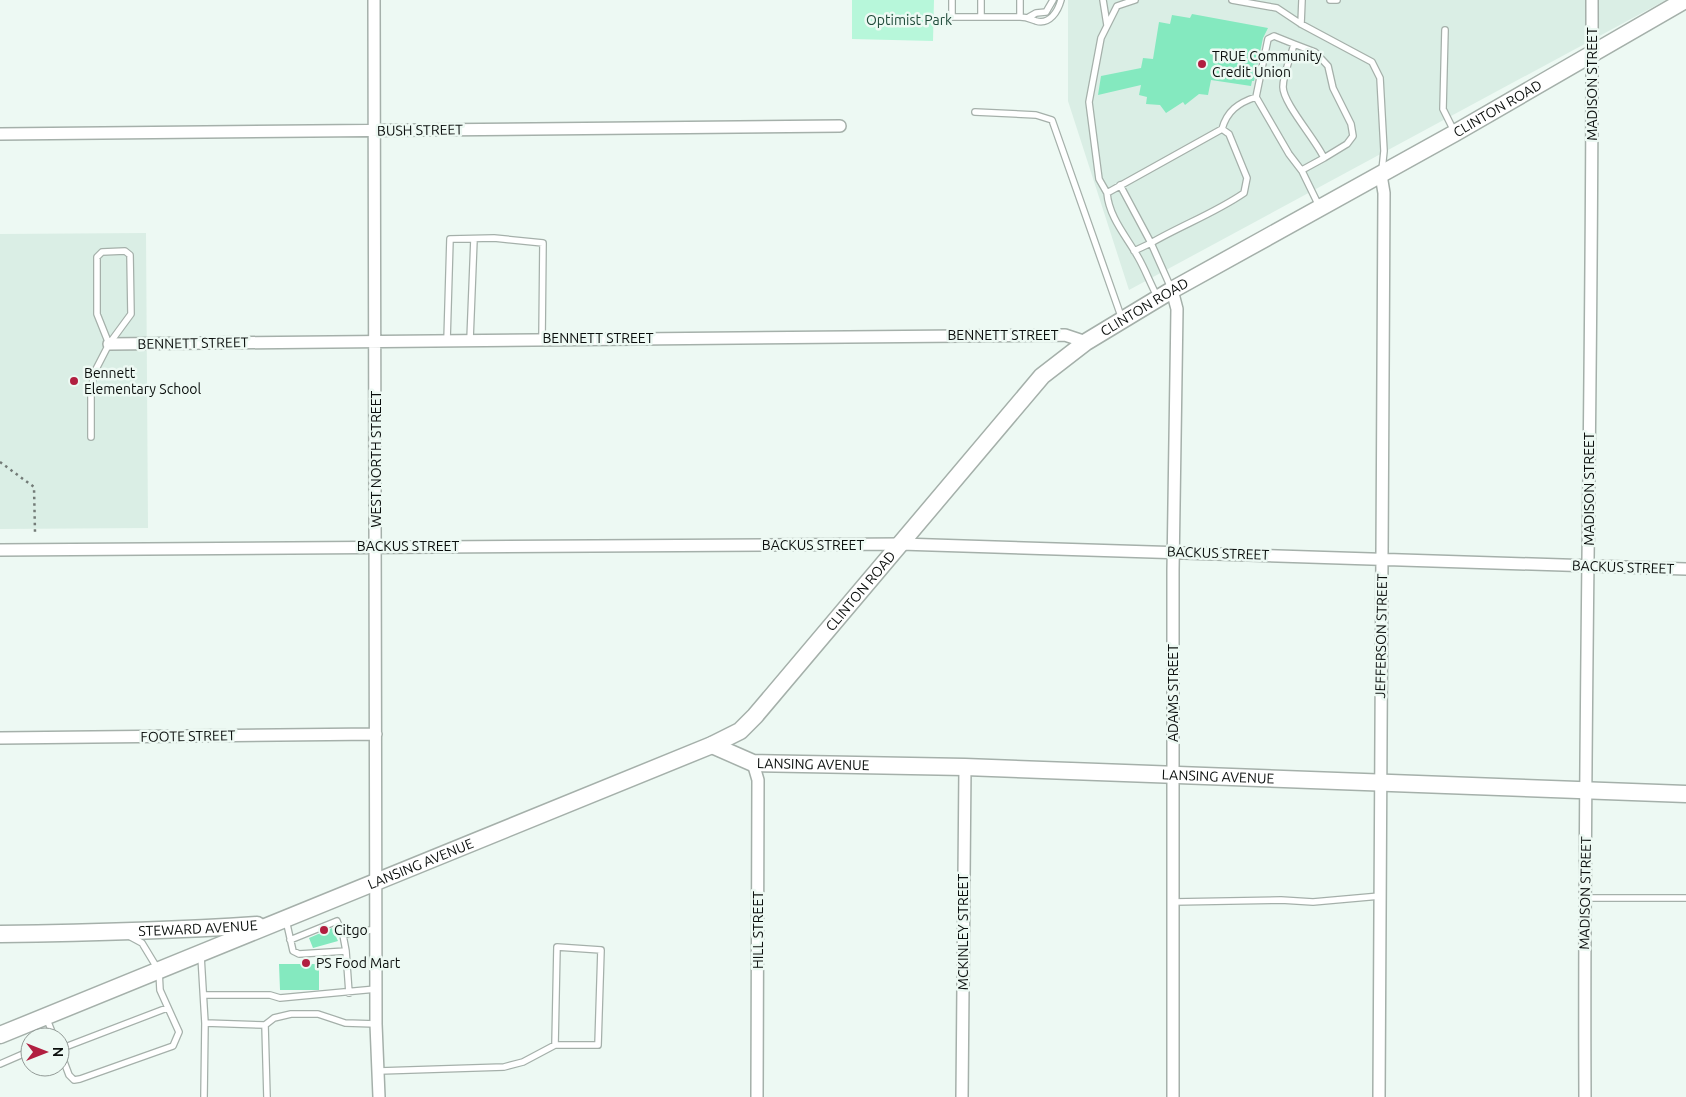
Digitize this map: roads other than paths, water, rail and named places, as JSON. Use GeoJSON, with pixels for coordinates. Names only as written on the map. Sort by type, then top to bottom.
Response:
{"type":"FeatureCollection","features":[{"type":"Feature","properties":{"kind":"main road","name":"CLINTON ROAD"},"geometry":{"type":"LineString","coordinates":[[712,745],[740,731],[755,716],[1042,376],[1086,342],[1165,294],[1382,175],[1592,56],[1685,0]]}},
{"type":"Feature","properties":{"kind":"main road","name":"LANSING AVENUE"},"geometry":{"type":"LineString","coordinates":[[0,1035],[46,1018],[712,745],[753,763],[965,767],[1686,794]]}},
{"type":"Feature","properties":{"kind":"main road","name":"STEWARD AVENUE"},"geometry":{"type":"LineString","coordinates":[[0,934],[124,933],[279,921]]}},
{"type":"Feature","properties":{"kind":"street","name":"WEST NORTH STREET"},"geometry":{"type":"LineString","coordinates":[[374,0],[376,1024],[379,1097]]}},
{"type":"Feature","properties":{"kind":"street","name":"MADISON STREET"},"geometry":{"type":"LineString","coordinates":[[1585,1097],[1584,898],[1589,566],[1592,0]]}},
{"type":"Feature","properties":{"kind":"street","name":"BUSH STREET"},"geometry":{"type":"LineString","coordinates":[[0,134],[840,126]]}},
{"type":"Feature","properties":{"kind":"street","name":"JEFFERSON STREET"},"geometry":{"type":"LineString","coordinates":[[1379,1097],[1384,193],[1382,175]]}},
{"type":"Feature","properties":{"kind":"street","name":"ADAMS STREET"},"geometry":{"type":"LineString","coordinates":[[1165,294],[1177,309],[1174,552],[1173,1097]]}},
{"type":"Feature","properties":{"kind":"street","name":"BENNETT STREET"},"geometry":{"type":"LineString","coordinates":[[109,344],[1065,335],[1086,342]]}},
{"type":"Feature","properties":{"kind":"street","name":"BACKUS STREET"},"geometry":{"type":"LineString","coordinates":[[0,550],[901,544],[1686,569]]}},
{"type":"Feature","properties":{"kind":"street","name":"FOOTE STREET"},"geometry":{"type":"LineString","coordinates":[[0,738],[376,734]]}},
{"type":"Feature","properties":{"kind":"street","name":"HILL STREET"},"geometry":{"type":"LineString","coordinates":[[753,763],[758,780],[757,1097]]}},
{"type":"Feature","properties":{"kind":"street","name":"MCKINLEY STREET"},"geometry":{"type":"LineString","coordinates":[[962,1097],[965,767]]}},
{"type":"Feature","properties":{"kind":"lane"},"geometry":{"type":"LineString","coordinates":[[952,0],[952,17],[1029,17],[1036,13],[1046,12],[1053,0]]}},
{"type":"Feature","properties":{"kind":"lane"},"geometry":{"type":"LineString","coordinates":[[981,0],[981,17]]}},
{"type":"Feature","properties":{"kind":"lane"},"geometry":{"type":"LineString","coordinates":[[1020,0],[1020,17]]}},
{"type":"Feature","properties":{"kind":"lane"},"geometry":{"type":"LineString","coordinates":[[1029,17],[1036,21],[1048,20],[1057,13],[1061,0]]}},
{"type":"Feature","properties":{"kind":"lane"},"geometry":{"type":"LineString","coordinates":[[1103,0],[1107,26]]}},
{"type":"Feature","properties":{"kind":"lane"},"geometry":{"type":"LineString","coordinates":[[1135,0],[1117,6],[1101,38],[1089,102],[1098,179],[1107,192],[1108,203],[1118,225],[1165,294]]}},
{"type":"Feature","properties":{"kind":"lane"},"geometry":{"type":"LineString","coordinates":[[1232,0],[1277,8],[1301,24],[1372,62],[1380,78],[1384,151],[1382,175]]}},
{"type":"Feature","properties":{"kind":"lane"},"geometry":{"type":"LineString","coordinates":[[1301,24],[1302,0]]}},
{"type":"Feature","properties":{"kind":"lane"},"geometry":{"type":"LineString","coordinates":[[1330,0],[1337,0]]}},
{"type":"Feature","properties":{"kind":"lane"},"geometry":{"type":"LineString","coordinates":[[1445,30],[1443,109],[1455,133]]}},
{"type":"Feature","properties":{"kind":"lane"},"geometry":{"type":"LineString","coordinates":[[1302,170],[1347,144],[1352,136],[1351,124],[1333,88],[1328,66],[1315,52],[1281,37],[1274,36],[1268,40],[1256,97],[1289,154],[1302,170],[1320,208]]}},
{"type":"Feature","properties":{"kind":"lane"},"geometry":{"type":"LineString","coordinates":[[1294,44],[1283,88],[1293,111],[1318,146],[1324,158]]}},
{"type":"Feature","properties":{"kind":"lane"},"geometry":{"type":"LineString","coordinates":[[1107,192],[1222,129],[1226,116],[1242,102],[1256,97]]}},
{"type":"Feature","properties":{"kind":"lane"},"geometry":{"type":"LineString","coordinates":[[975,112],[1036,115],[1052,120],[1122,319]]}},
{"type":"Feature","properties":{"kind":"lane"},"geometry":{"type":"LineString","coordinates":[[1134,251],[1177,228],[1212,213],[1244,192],[1247,178],[1229,134],[1222,129]]}},
{"type":"Feature","properties":{"kind":"lane"},"geometry":{"type":"LineString","coordinates":[[1120,185],[1151,243],[1165,294]]}},
{"type":"Feature","properties":{"kind":"lane"},"geometry":{"type":"LineString","coordinates":[[447,341],[450,239],[474,240],[494,238],[543,243],[542,339]]}},
{"type":"Feature","properties":{"kind":"lane"},"geometry":{"type":"LineString","coordinates":[[470,340],[474,240]]}},
{"type":"Feature","properties":{"kind":"lane"},"geometry":{"type":"LineString","coordinates":[[91,437],[91,392],[94,373],[109,344],[131,314],[130,255],[125,252],[102,252],[97,257],[97,314],[109,344]]}},
{"type":"Feature","properties":{"kind":"lane"},"geometry":{"type":"LineString","coordinates":[[1173,902],[1281,900],[1313,902],[1380,896]]}},
{"type":"Feature","properties":{"kind":"lane"},"geometry":{"type":"LineString","coordinates":[[1584,898],[1686,898]]}},
{"type":"Feature","properties":{"kind":"lane"},"geometry":{"type":"LineString","coordinates":[[279,921],[290,940],[293,951],[298,954],[346,951]]}},
{"type":"Feature","properties":{"kind":"lane"},"geometry":{"type":"LineString","coordinates":[[290,940],[338,921],[346,951],[349,993]]}},
{"type":"Feature","properties":{"kind":"lane"},"geometry":{"type":"LineString","coordinates":[[343,935],[376,929]]}},
{"type":"Feature","properties":{"kind":"lane","name":"STEWARD AVENUE"},"geometry":{"type":"LineString","coordinates":[[124,933],[142,943],[159,971]]}},
{"type":"Feature","properties":{"kind":"lane"},"geometry":{"type":"LineString","coordinates":[[378,1071],[504,1067],[523,1062],[555,1045],[598,1045],[601,950],[557,947],[555,1045]]}},
{"type":"Feature","properties":{"kind":"lane"},"geometry":{"type":"LineString","coordinates":[[201,953],[205,996],[204,1097]]}},
{"type":"Feature","properties":{"kind":"lane"},"geometry":{"type":"LineString","coordinates":[[70,1076],[74,1080],[80,1080],[173,1046],[179,1032],[166,1008],[160,990],[159,971]]}},
{"type":"Feature","properties":{"kind":"lane"},"geometry":{"type":"LineString","coordinates":[[205,996],[270,996],[280,998],[376,989]]}},
{"type":"Feature","properties":{"kind":"lane"},"geometry":{"type":"LineString","coordinates":[[70,1046],[166,1008]]}},
{"type":"Feature","properties":{"kind":"lane"},"geometry":{"type":"LineString","coordinates":[[205,1023],[265,1025],[274,1018],[291,1014],[318,1014],[345,1023],[376,1024]]}},
{"type":"Feature","properties":{"kind":"lane"},"geometry":{"type":"LineString","coordinates":[[46,1018],[50,1027]]}},
{"type":"Feature","properties":{"kind":"lane"},"geometry":{"type":"LineString","coordinates":[[265,1025],[267,1097]]}},
{"type":"Feature","properties":{"kind":"lane"},"geometry":{"type":"LineString","coordinates":[[0,1064],[20,1055]]}},
{"type":"Feature","properties":{"kind":"place","name":"TRUE Community Credit Union"},"geometry":{"type":"Point","coordinates":[1202,64]}},
{"type":"Feature","properties":{"kind":"place","name":"Bennett Elementary School"},"geometry":{"type":"Point","coordinates":[74,381]}},
{"type":"Feature","properties":{"kind":"place","name":"Citgo"},"geometry":{"type":"Point","coordinates":[324,930]}},
{"type":"Feature","properties":{"kind":"place","name":"PS Food Mart"},"geometry":{"type":"Point","coordinates":[306,963]}},
{"type":"Feature","properties":{"kind":"park label","name":"Optimist Park"},"geometry":{"type":"Point","coordinates":[909,20]}}]}
